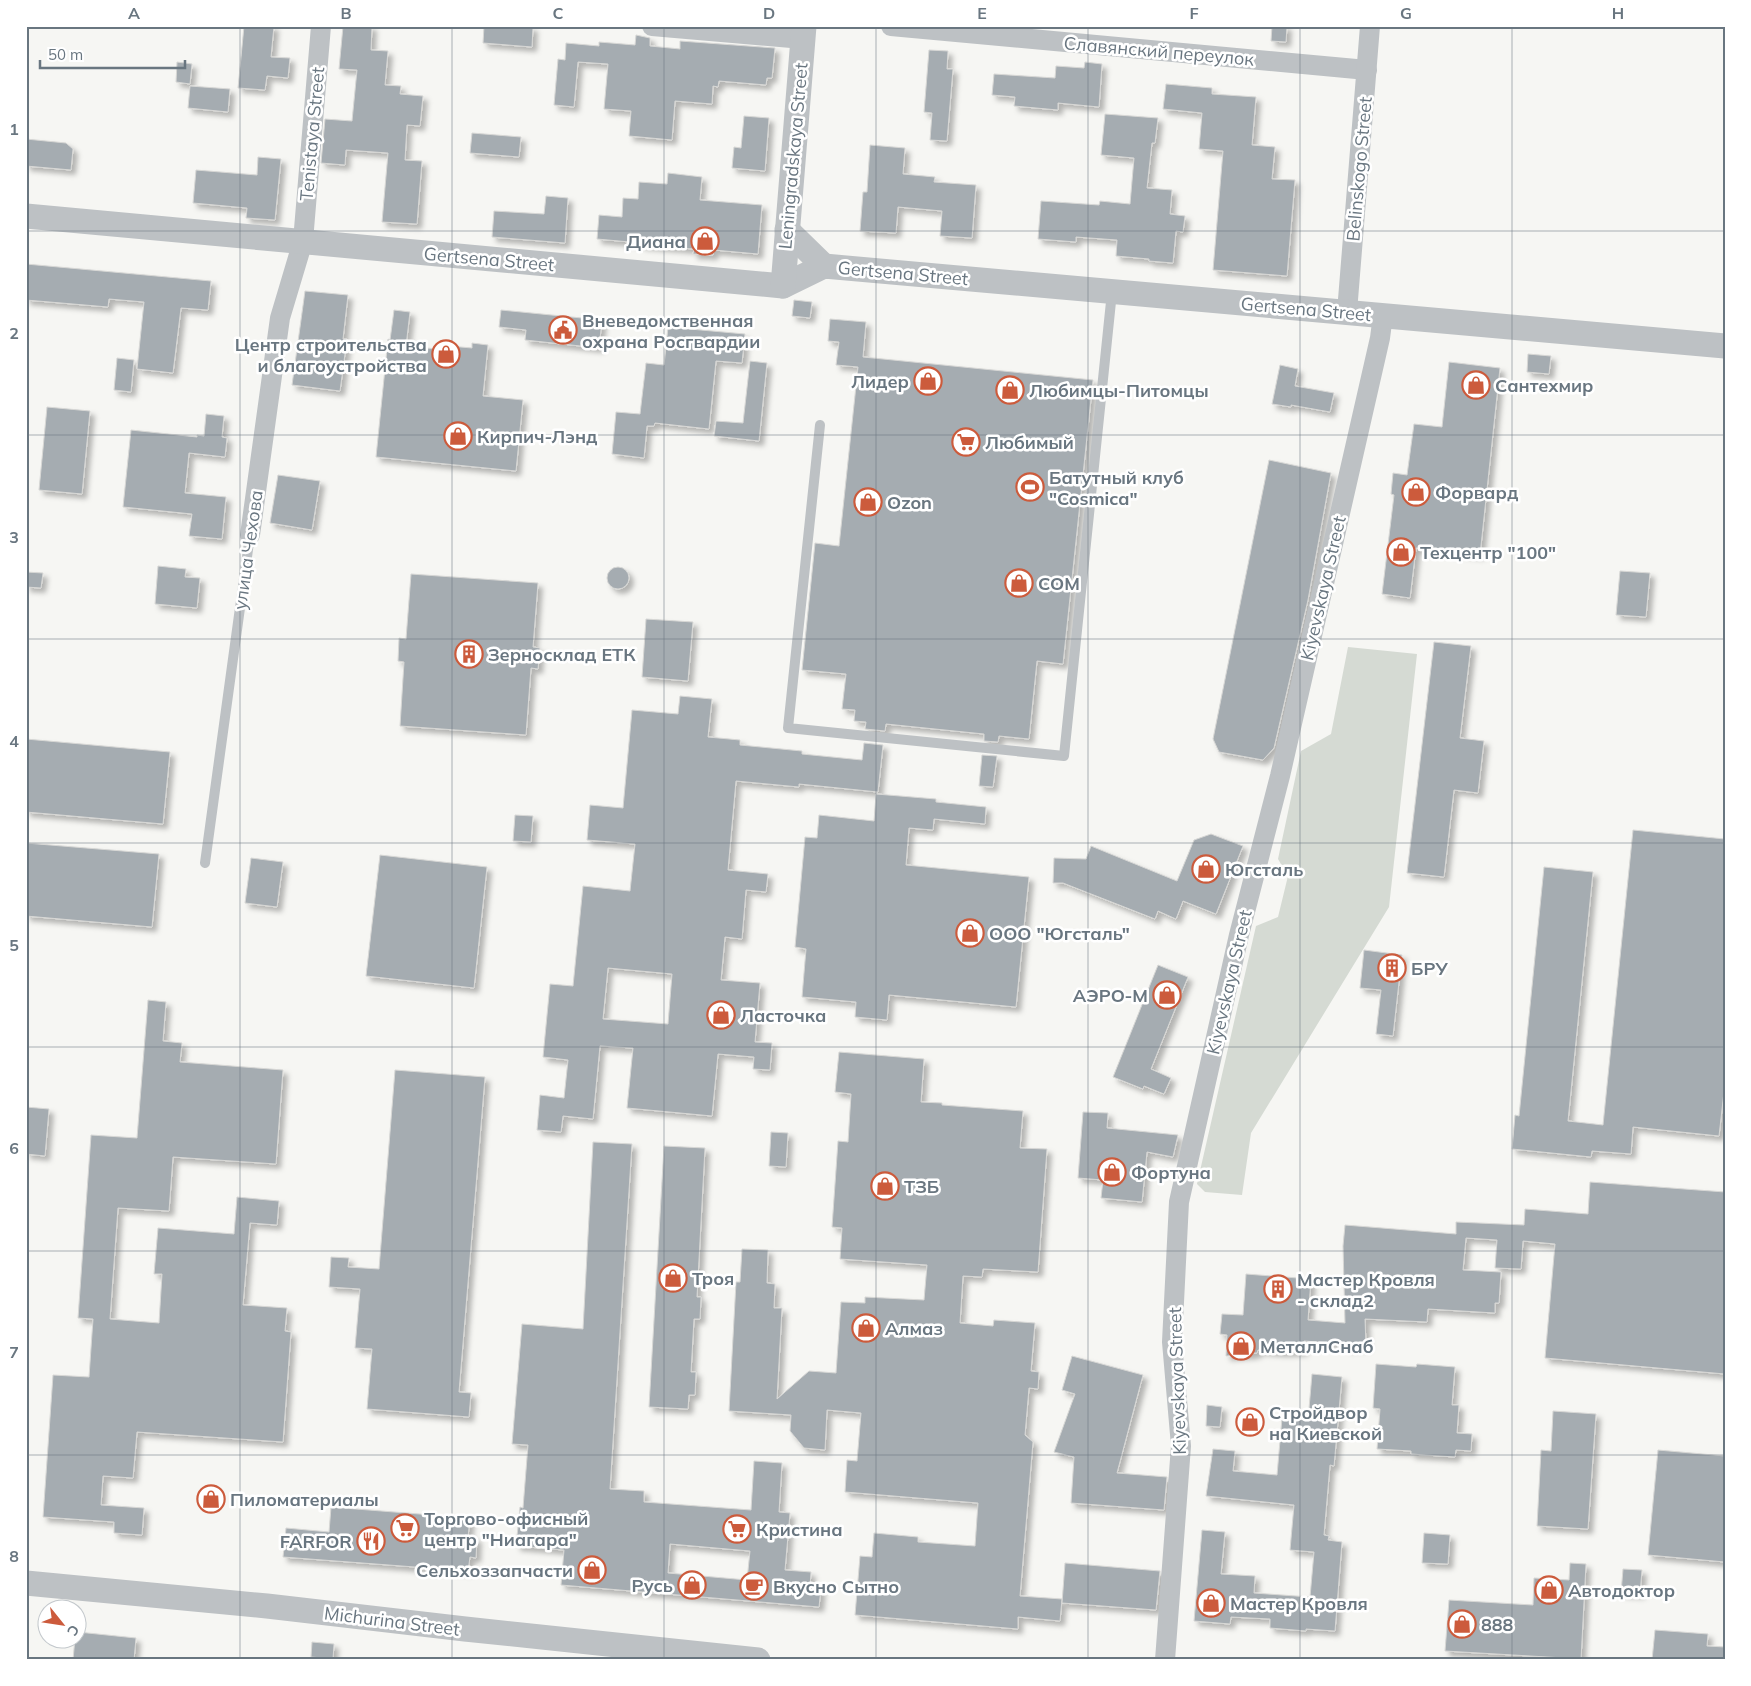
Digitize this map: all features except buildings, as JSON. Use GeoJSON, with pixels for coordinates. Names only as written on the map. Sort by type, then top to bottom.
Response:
{"type":"FeatureCollection","features":[{"type":"Feature","properties":{"kind":"street","name":"Tenistaya Street"},"geometry":{"type":"LineString","coordinates":[[303,241],[321,26]]}},
{"type":"Feature","properties":{"kind":"street"},"geometry":{"type":"LineString","coordinates":[[652,26],[804,33]]}},
{"type":"Feature","properties":{"kind":"street","name":"Славянский переулок"},"geometry":{"type":"LineString","coordinates":[[891,26],[1367,70]]}},
{"type":"Feature","properties":{"kind":"street","name":"Belinskogo Street"},"geometry":{"type":"LineString","coordinates":[[1347,312],[1370,26]]}},
{"type":"Feature","properties":{"kind":"street","name":"Leningradskaya Street"},"geometry":{"type":"LineString","coordinates":[[783,286],[804,33]]}},
{"type":"Feature","properties":{"kind":"street","name":"Gertsena Street"},"geometry":{"type":"LineString","coordinates":[[26,216],[783,286],[824,266],[1725,346]]}},
{"type":"Feature","properties":{"kind":"street"},"geometry":{"type":"LineString","coordinates":[[787,230],[824,266]]}},
{"type":"Feature","properties":{"kind":"street","name":"улица Чехова"},"geometry":{"type":"LineString","coordinates":[[250,535],[280,318],[303,241]]}},
{"type":"Feature","properties":{"kind":"street","name":"Kiyevskaya Street"},"geometry":{"type":"LineString","coordinates":[[1165,1660],[1181,1446],[1172,1342],[1179,1202],[1239,935],[1280,776],[1380,338],[1382,315]]}},
{"type":"Feature","properties":{"kind":"street","name":"Michurina Street"},"geometry":{"type":"LineString","coordinates":[[26,1583],[267,1606],[758,1660]]}},
{"type":"Feature","properties":{"kind":"lane"},"geometry":{"type":"LineString","coordinates":[[820,425],[788,728],[1064,756],[1112,292]]}},
{"type":"Feature","properties":{"kind":"lane","name":"улица Чехова"},"geometry":{"type":"LineString","coordinates":[[205,862],[250,535]]}},
{"type":"Feature","properties":{"kind":"shaded area"},"geometry":{"type":"Polygon","coordinates":[[[1348,647],[1417,654],[1389,907],[1251,1133],[1242,1195],[1205,1192],[1197,1184],[1256,926],[1278,917],[1288,876],[1278,859],[1301,751],[1331,734],[1348,647]]]}},
{"type":"Feature","properties":{"kind":"place","name":"Диана"},"geometry":{"type":"Point","coordinates":[705,241]}},
{"type":"Feature","properties":{"kind":"place","name":"Вневедомственная охрана Росгвардии"},"geometry":{"type":"Point","coordinates":[563,330]}},
{"type":"Feature","properties":{"kind":"place","name":"Центр строительства и благоустройства"},"geometry":{"type":"Point","coordinates":[446,354]}},
{"type":"Feature","properties":{"kind":"place","name":"Лидер"},"geometry":{"type":"Point","coordinates":[928,381]}},
{"type":"Feature","properties":{"kind":"place","name":"Сантехмир"},"geometry":{"type":"Point","coordinates":[1476,385]}},
{"type":"Feature","properties":{"kind":"place","name":"Любимцы-Питомцы"},"geometry":{"type":"Point","coordinates":[1010,390]}},
{"type":"Feature","properties":{"kind":"place","name":"Кирпич-Лэнд"},"geometry":{"type":"Point","coordinates":[458,436]}},
{"type":"Feature","properties":{"kind":"place","name":"Любимый"},"geometry":{"type":"Point","coordinates":[966,442]}},
{"type":"Feature","properties":{"kind":"place","name":"Батутный клуб \"Cosmica\""},"geometry":{"type":"Point","coordinates":[1030,487]}},
{"type":"Feature","properties":{"kind":"place","name":"Форвард"},"geometry":{"type":"Point","coordinates":[1416,492]}},
{"type":"Feature","properties":{"kind":"place","name":"Ozon"},"geometry":{"type":"Point","coordinates":[868,502]}},
{"type":"Feature","properties":{"kind":"place","name":"Техцентр \"100\""},"geometry":{"type":"Point","coordinates":[1401,552]}},
{"type":"Feature","properties":{"kind":"place","name":"СОМ"},"geometry":{"type":"Point","coordinates":[1019,583]}},
{"type":"Feature","properties":{"kind":"place","name":"Зерносклад ЕТК"},"geometry":{"type":"Point","coordinates":[469,654]}},
{"type":"Feature","properties":{"kind":"place","name":"Югсталь"},"geometry":{"type":"Point","coordinates":[1206,869]}},
{"type":"Feature","properties":{"kind":"place","name":"ООО \"Югсталь\""},"geometry":{"type":"Point","coordinates":[970,933]}},
{"type":"Feature","properties":{"kind":"place","name":"БРУ"},"geometry":{"type":"Point","coordinates":[1392,968]}},
{"type":"Feature","properties":{"kind":"place","name":"АЭРО-М"},"geometry":{"type":"Point","coordinates":[1167,995]}},
{"type":"Feature","properties":{"kind":"place","name":"Ласточка"},"geometry":{"type":"Point","coordinates":[721,1015]}},
{"type":"Feature","properties":{"kind":"place","name":"Фортуна"},"geometry":{"type":"Point","coordinates":[1112,1172]}},
{"type":"Feature","properties":{"kind":"place","name":"ТЗБ"},"geometry":{"type":"Point","coordinates":[885,1186]}},
{"type":"Feature","properties":{"kind":"place","name":"Троя"},"geometry":{"type":"Point","coordinates":[673,1278]}},
{"type":"Feature","properties":{"kind":"place","name":"Мастер Кровля - склад2"},"geometry":{"type":"Point","coordinates":[1278,1289]}},
{"type":"Feature","properties":{"kind":"place","name":"Алмаз"},"geometry":{"type":"Point","coordinates":[866,1328]}},
{"type":"Feature","properties":{"kind":"place","name":"МеталлСнаб"},"geometry":{"type":"Point","coordinates":[1241,1346]}},
{"type":"Feature","properties":{"kind":"place","name":"Стройдвор на Киевской"},"geometry":{"type":"Point","coordinates":[1250,1422]}},
{"type":"Feature","properties":{"kind":"place","name":"Пиломатериалы"},"geometry":{"type":"Point","coordinates":[211,1499]}},
{"type":"Feature","properties":{"kind":"place","name":"Торгово-офисный центр \"Ниагара\""},"geometry":{"type":"Point","coordinates":[405,1528]}},
{"type":"Feature","properties":{"kind":"place","name":"Кристина"},"geometry":{"type":"Point","coordinates":[737,1529]}},
{"type":"Feature","properties":{"kind":"place","name":"FARFOR"},"geometry":{"type":"Point","coordinates":[371,1541]}},
{"type":"Feature","properties":{"kind":"place","name":"Сельхоззапчасти"},"geometry":{"type":"Point","coordinates":[592,1570]}},
{"type":"Feature","properties":{"kind":"place","name":"Русь"},"geometry":{"type":"Point","coordinates":[692,1585]}},
{"type":"Feature","properties":{"kind":"place","name":"Вкусно Сытно"},"geometry":{"type":"Point","coordinates":[754,1586]}},
{"type":"Feature","properties":{"kind":"place","name":"Автодоктор"},"geometry":{"type":"Point","coordinates":[1549,1590]}},
{"type":"Feature","properties":{"kind":"place","name":"Мастер Кровля"},"geometry":{"type":"Point","coordinates":[1211,1603]}},
{"type":"Feature","properties":{"kind":"place","name":"888"},"geometry":{"type":"Point","coordinates":[1462,1624]}}]}
